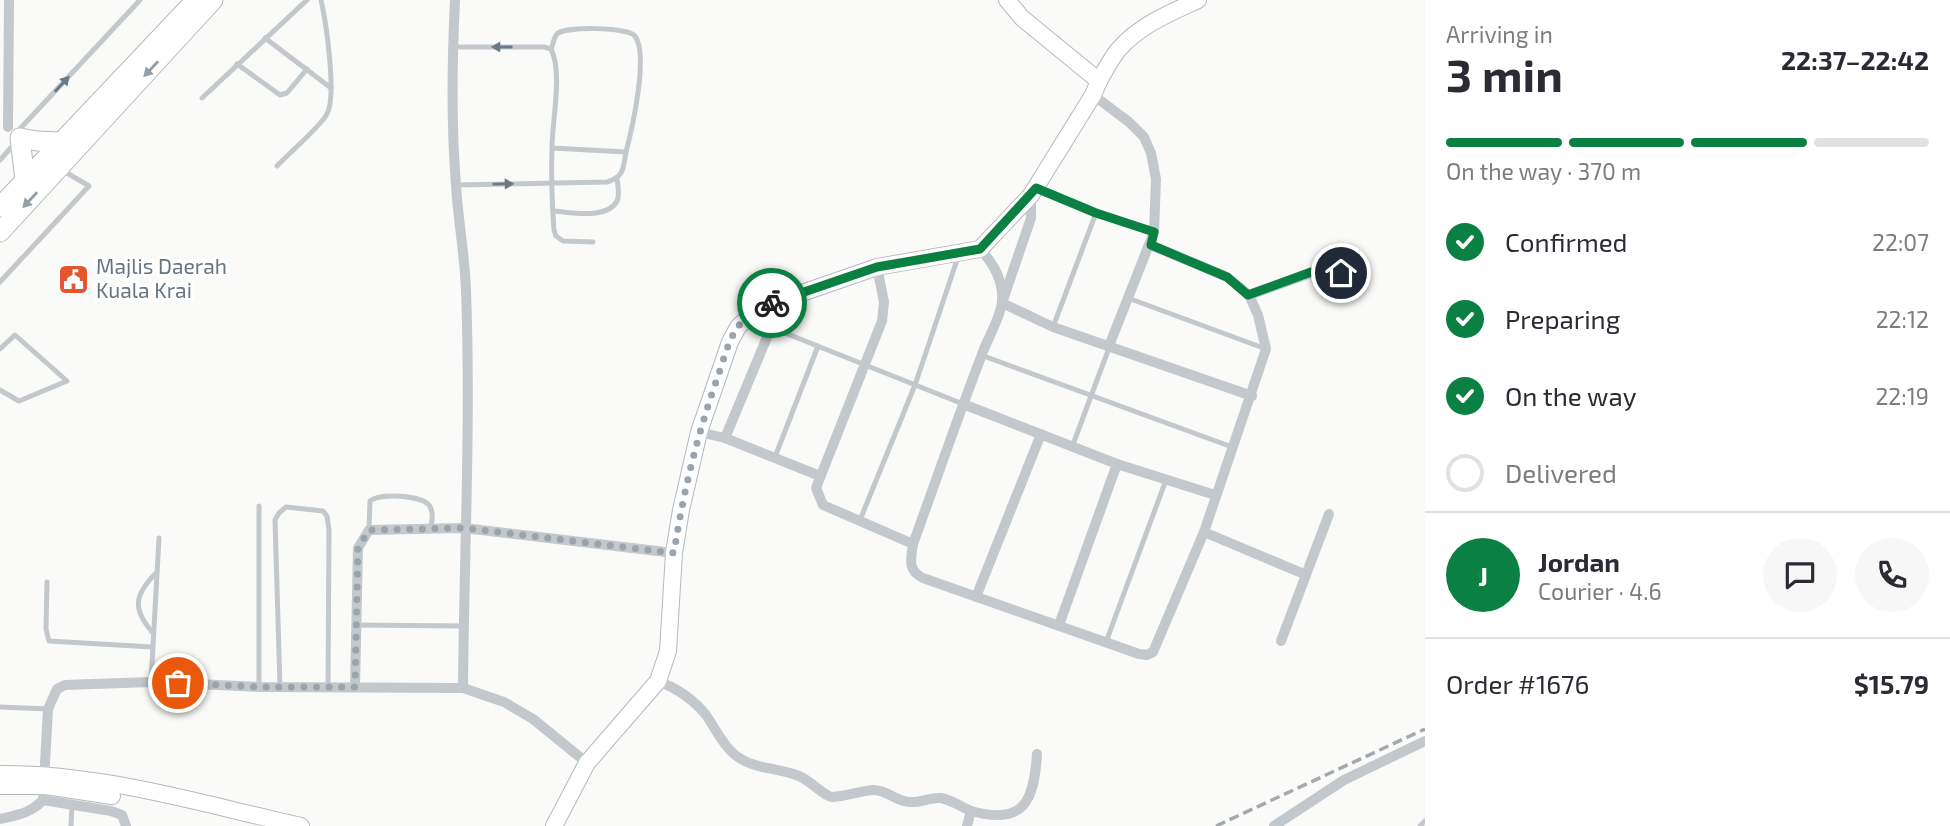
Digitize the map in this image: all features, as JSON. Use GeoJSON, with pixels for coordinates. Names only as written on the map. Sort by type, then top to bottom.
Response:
{"type":"FeatureCollection","features":[{"type":"Feature","properties":{"kind":"highway"},"geometry":{"type":"LineString","coordinates":[[0,232],[52,163],[213,0]]}},
{"type":"Feature","properties":{"kind":"highway"},"geometry":{"type":"LineString","coordinates":[[0,207],[25,180],[52,163],[60,142],[193,1]]}},
{"type":"Feature","properties":{"kind":"highway"},"geometry":{"type":"LineString","coordinates":[[11,130],[37,141],[60,142]]}},
{"type":"Feature","properties":{"kind":"highway"},"geometry":{"type":"LineString","coordinates":[[11,130],[25,180]]}},
{"type":"Feature","properties":{"kind":"street"},"geometry":{"type":"LineString","coordinates":[[9,0],[11,130],[52,163]]}},
{"type":"Feature","properties":{"kind":"street"},"geometry":{"type":"LineString","coordinates":[[454,0],[456,185],[466,291],[468,455],[464,528],[463,688]]}},
{"type":"Feature","properties":{"kind":"street"},"geometry":{"type":"LineString","coordinates":[[1007,0],[1022,18],[1137,129],[1151,153],[1156,179],[1154,232],[1109,346]]}},
{"type":"Feature","properties":{"kind":"street"},"geometry":{"type":"LineString","coordinates":[[556,824],[587,763],[659,681],[668,651],[674,553],[681,510],[699,432],[730,342],[738,327],[752,314],[773,303],[877,267],[980,249],[1033,192],[1118,49],[1135,33],[1157,19],[1198,0]]}},
{"type":"Feature","properties":{"kind":"street"},"geometry":{"type":"LineString","coordinates":[[1033,192],[1031,218],[913,544],[910,564],[915,574],[1147,655],[1153,652],[1204,532],[1266,349],[1258,315],[1248,295],[1227,277],[1151,245]]}},
{"type":"Feature","properties":{"kind":"street"},"geometry":{"type":"LineString","coordinates":[[980,249],[997,273],[1001,284],[1002,303]]}},
{"type":"Feature","properties":{"kind":"street"},"geometry":{"type":"LineString","coordinates":[[877,267],[884,302],[883,321],[817,488],[823,505],[913,544]]}},
{"type":"Feature","properties":{"kind":"street"},"geometry":{"type":"LineString","coordinates":[[1248,295],[1311,272],[1357,274]]}},
{"type":"Feature","properties":{"kind":"street"},"geometry":{"type":"LineString","coordinates":[[1002,303],[1053,327],[1252,396]]}},
{"type":"Feature","properties":{"kind":"street"},"geometry":{"type":"LineString","coordinates":[[725,438],[768,335]]}},
{"type":"Feature","properties":{"kind":"street"},"geometry":{"type":"LineString","coordinates":[[963,404],[1117,464],[1215,495]]}},
{"type":"Feature","properties":{"kind":"street"},"geometry":{"type":"LineString","coordinates":[[699,432],[725,438],[820,476]]}},
{"type":"Feature","properties":{"kind":"street"},"geometry":{"type":"LineString","coordinates":[[976,597],[1041,434]]}},
{"type":"Feature","properties":{"kind":"street"},"geometry":{"type":"LineString","coordinates":[[1059,625],[1117,464]]}},
{"type":"Feature","properties":{"kind":"street"},"geometry":{"type":"LineString","coordinates":[[1281,641],[1329,514]]}},
{"type":"Feature","properties":{"kind":"street"},"geometry":{"type":"LineString","coordinates":[[355,687],[358,548],[369,530],[464,528],[674,553]]}},
{"type":"Feature","properties":{"kind":"street"},"geometry":{"type":"LineString","coordinates":[[1204,532],[1304,575]]}},
{"type":"Feature","properties":{"kind":"street"},"geometry":{"type":"LineString","coordinates":[[659,681],[671,686],[704,713],[730,750],[745,762],[758,767],[782,770],[803,778],[831,797],[880,790],[905,802],[938,798],[948,800],[971,811],[1004,820],[1022,811],[1031,797],[1037,754]]}},
{"type":"Feature","properties":{"kind":"street"},"geometry":{"type":"LineString","coordinates":[[0,819],[35,808],[45,787],[48,709],[57,689],[65,685],[151,682],[259,687],[463,688],[504,702],[533,719],[587,763]]}},
{"type":"Feature","properties":{"kind":"street"},"geometry":{"type":"LineString","coordinates":[[1274,826],[1344,780],[1425,741]]}},
{"type":"Feature","properties":{"kind":"street"},"geometry":{"type":"LineString","coordinates":[[0,774],[111,811],[122,816],[127,826]]}},
{"type":"Feature","properties":{"kind":"street"},"geometry":{"type":"LineString","coordinates":[[0,786],[45,787],[73,778],[301,826]]}},
{"type":"Feature","properties":{"kind":"street"},"geometry":{"type":"LineString","coordinates":[[73,797],[176,806],[250,826]]}},
{"type":"Feature","properties":{"kind":"street"},"geometry":{"type":"LineString","coordinates":[[967,826],[971,811]]}},
{"type":"Feature","properties":{"kind":"lane"},"geometry":{"type":"LineString","coordinates":[[0,160],[11,130],[140,0]]}},
{"type":"Feature","properties":{"kind":"lane"},"geometry":{"type":"LineString","coordinates":[[202,98],[307,0]]}},
{"type":"Feature","properties":{"kind":"lane"},"geometry":{"type":"LineString","coordinates":[[277,166],[326,116],[330,104],[326,26],[321,0]]}},
{"type":"Feature","properties":{"kind":"lane"},"geometry":{"type":"LineString","coordinates":[[456,185],[551,183],[607,182],[617,179],[622,172],[638,94],[639,53],[636,37],[631,32],[564,30],[556,35],[551,49],[555,57],[556,72],[551,183],[556,236],[563,241],[593,242]]}},
{"type":"Feature","properties":{"kind":"lane"},"geometry":{"type":"LineString","coordinates":[[265,38],[331,88]]}},
{"type":"Feature","properties":{"kind":"lane"},"geometry":{"type":"LineString","coordinates":[[453,47],[551,49]]}},
{"type":"Feature","properties":{"kind":"lane"},"geometry":{"type":"LineString","coordinates":[[237,64],[280,95],[287,93],[307,69]]}},
{"type":"Feature","properties":{"kind":"lane"},"geometry":{"type":"LineString","coordinates":[[552,148],[626,152]]}},
{"type":"Feature","properties":{"kind":"lane"},"geometry":{"type":"LineString","coordinates":[[0,282],[89,186],[52,163]]}},
{"type":"Feature","properties":{"kind":"lane"},"geometry":{"type":"LineString","coordinates":[[553,211],[608,210],[616,203],[619,194],[617,179]]}},
{"type":"Feature","properties":{"kind":"lane"},"geometry":{"type":"LineString","coordinates":[[1033,192],[1154,232]]}},
{"type":"Feature","properties":{"kind":"lane"},"geometry":{"type":"LineString","coordinates":[[1053,327],[1096,213]]}},
{"type":"Feature","properties":{"kind":"lane"},"geometry":{"type":"LineString","coordinates":[[859,522],[915,385],[959,254]]}},
{"type":"Feature","properties":{"kind":"lane"},"geometry":{"type":"LineString","coordinates":[[1128,298],[1266,349]]}},
{"type":"Feature","properties":{"kind":"lane"},"geometry":{"type":"LineString","coordinates":[[768,335],[785,333],[963,404]]}},
{"type":"Feature","properties":{"kind":"lane"},"geometry":{"type":"LineString","coordinates":[[0,349],[15,335],[67,381],[19,401],[0,390]]}},
{"type":"Feature","properties":{"kind":"lane"},"geometry":{"type":"LineString","coordinates":[[775,457],[818,346]]}},
{"type":"Feature","properties":{"kind":"lane"},"geometry":{"type":"LineString","coordinates":[[1072,447],[1109,346]]}},
{"type":"Feature","properties":{"kind":"lane"},"geometry":{"type":"LineString","coordinates":[[981,355],[1232,447]]}},
{"type":"Feature","properties":{"kind":"lane"},"geometry":{"type":"LineString","coordinates":[[1106,642],[1166,480]]}},
{"type":"Feature","properties":{"kind":"lane"},"geometry":{"type":"LineString","coordinates":[[369,530],[370,501],[376,496],[421,499],[428,503],[432,511],[431,527]]}},
{"type":"Feature","properties":{"kind":"lane"},"geometry":{"type":"LineString","coordinates":[[259,506],[259,687]]}},
{"type":"Feature","properties":{"kind":"lane"},"geometry":{"type":"LineString","coordinates":[[280,687],[275,520],[286,507],[323,511],[327,516],[328,687]]}},
{"type":"Feature","properties":{"kind":"lane"},"geometry":{"type":"LineString","coordinates":[[151,682],[159,538]]}},
{"type":"Feature","properties":{"kind":"lane"},"geometry":{"type":"LineString","coordinates":[[153,633],[142,621],[139,593],[157,572]]}},
{"type":"Feature","properties":{"kind":"lane"},"geometry":{"type":"LineString","coordinates":[[47,582],[46,629],[49,641],[152,647]]}},
{"type":"Feature","properties":{"kind":"lane"},"geometry":{"type":"LineString","coordinates":[[356,625],[463,626]]}},
{"type":"Feature","properties":{"kind":"lane"},"geometry":{"type":"LineString","coordinates":[[0,708],[48,709]]}},
{"type":"Feature","properties":{"kind":"lane"},"geometry":{"type":"LineString","coordinates":[[71,826],[73,797]]}},
{"type":"Feature","properties":{"kind":"lane"},"geometry":{"type":"LineString","coordinates":[[1420,826],[1425,821]]}},
{"type":"Feature","properties":{"kind":"railway"},"geometry":{"type":"LineString","coordinates":[[1216,826],[1425,729]]}},
{"type":"Feature","properties":{"kind":"way so far"},"geometry":{"type":"LineString","coordinates":[[178,683],[259,687],[355,687],[358,548],[369,530],[464,528],[674,553],[699,432],[730,342],[738,327],[752,314],[772,303]]}},
{"type":"Feature","properties":{"kind":"place","name":"Majlis Daerah Kuala Krai"},"geometry":{"type":"Point","coordinates":[73,279]}},
{"type":"Feature","properties":{"kind":"route"},"geometry":{"type":"LineString","coordinates":[[772,303],[877,267],[980,249],[1036,188],[1096,213],[1154,232],[1151,245],[1227,277],[1248,295],[1311,272],[1341,273]]}}]}
